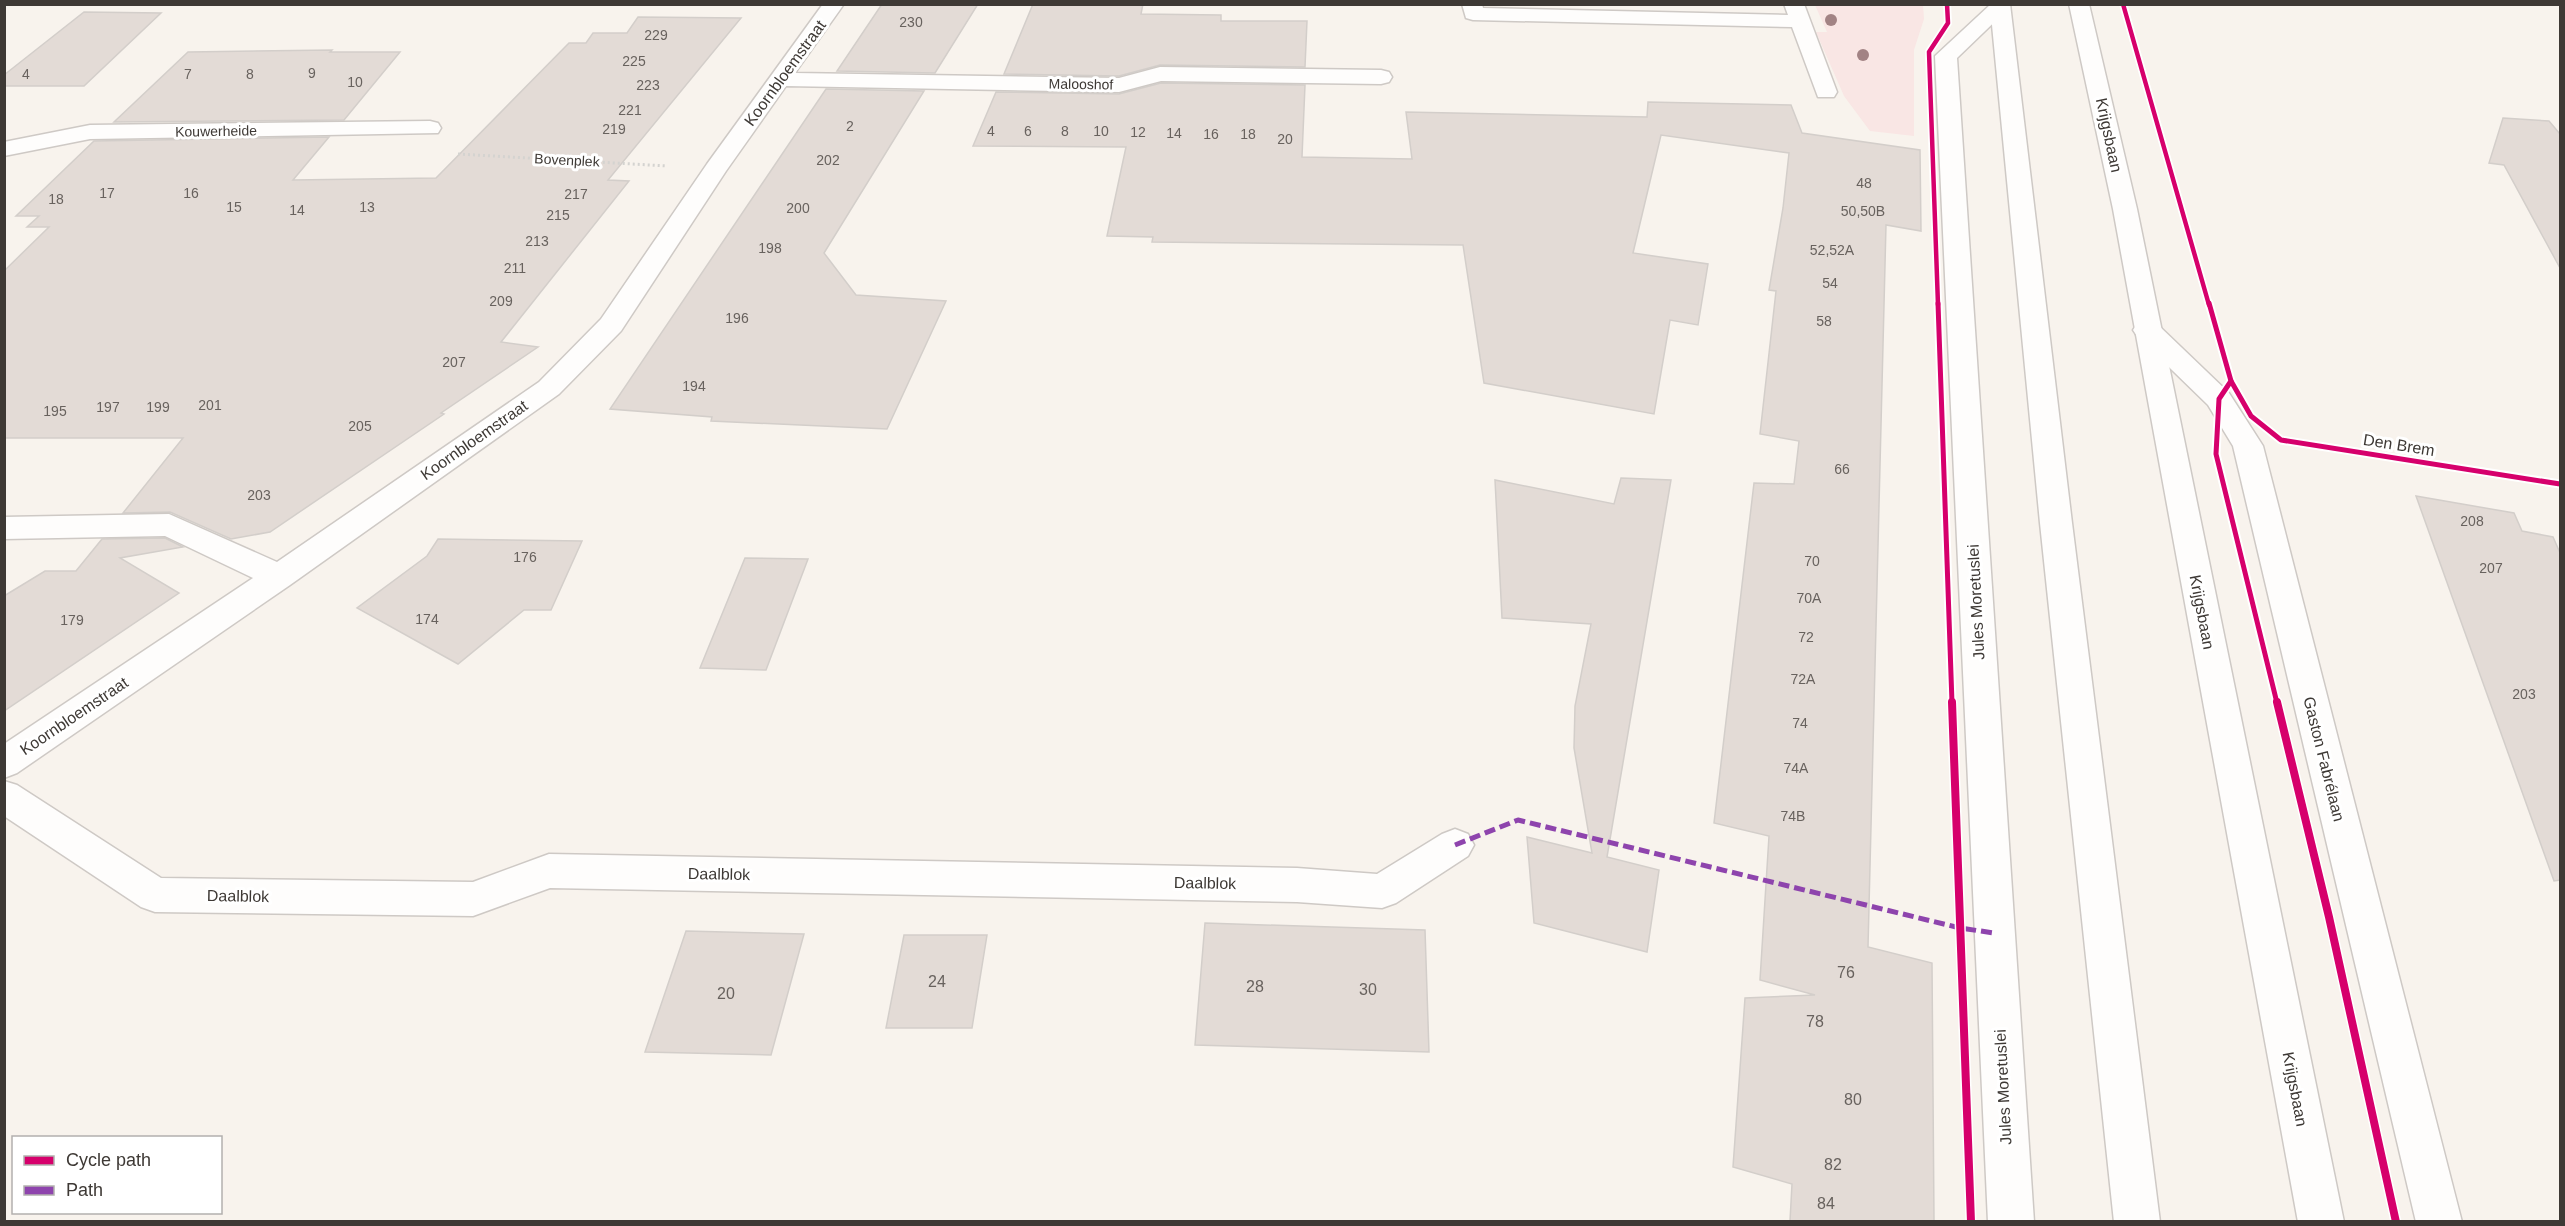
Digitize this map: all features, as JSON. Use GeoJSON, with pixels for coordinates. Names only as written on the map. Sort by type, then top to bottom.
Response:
{"type":"FeatureCollection","features":[{"type":"Feature","properties":{"kind":"street","name":"Koornbloemstraat"},"geometry":{"type":"LineString","coordinates":[[4,763],[279,577],[549,388],[611,325],[715,169],[834,4]]}},
{"type":"Feature","properties":{"kind":"street"},"geometry":{"type":"LineString","coordinates":[[1472,4],[1473,14],[1797,13],[1826,92]]}},
{"type":"Feature","properties":{"kind":"street","name":"Krijgsbaan"},"geometry":{"type":"LineString","coordinates":[[2079,4],[2125,209],[2321,1221]]}},
{"type":"Feature","properties":{"kind":"street"},"geometry":{"type":"LineString","coordinates":[[2000,6],[2056,523],[2137,1221]]}},
{"type":"Feature","properties":{"kind":"street","name":"Jules Moretuslei"},"geometry":{"type":"LineString","coordinates":[[2000,6],[1946,56],[2011,1221]]}},
{"type":"Feature","properties":{"kind":"street","name":"Malooshof"},"geometry":{"type":"LineString","coordinates":[[780,79],[1119,85],[1160,74],[1381,77]]}},
{"type":"Feature","properties":{"kind":"street","name":"Kouwerheide"},"geometry":{"type":"LineString","coordinates":[[4,149],[90,132],[430,128]]}},
{"type":"Feature","properties":{"kind":"street","name":"Gaston Fabrélaan"},"geometry":{"type":"LineString","coordinates":[[2147,330],[2219,399],[2248,447],[2439,1221]]}},
{"type":"Feature","properties":{"kind":"street"},"geometry":{"type":"LineString","coordinates":[[4,528],[169,525],[279,577]]}},
{"type":"Feature","properties":{"kind":"street","name":"Daalblok"},"geometry":{"type":"LineString","coordinates":[[4,796],[155,895],[473,899],[549,871],[1286,885],[1382,891],[1455,845]]}},
{"type":"Feature","properties":{"kind":"shaded area"},"geometry":{"type":"Polygon","coordinates":[[[1815,5],[1923,5],[1924,19],[1914,50],[1914,136],[1870,131],[1844,96],[1816,32],[1827,32],[1815,5]]]}},
{"type":"Feature","properties":{"kind":"building"},"geometry":{"type":"Polygon","coordinates":[[[882,4],[978,4],[935,73],[837,71],[882,4]]]}},
{"type":"Feature","properties":{"kind":"building"},"geometry":{"type":"Polygon","coordinates":[[[1033,4],[1143,4],[1141,14],[1221,15],[1221,21],[1307,21],[1305,67],[1160,65],[1119,76],[1004,74],[1033,4]]]}},
{"type":"Feature","properties":{"kind":"building"},"geometry":{"type":"Polygon","coordinates":[[[84,12],[161,13],[84,86],[4,86],[4,75],[84,12]]]}},
{"type":"Feature","properties":{"kind":"building"},"geometry":{"type":"Polygon","coordinates":[[[638,17],[741,18],[608,180],[629,181],[501,342],[538,347],[270,532],[231,539],[170,512],[123,513],[183,438],[4,438],[4,271],[49,227],[27,227],[39,216],[16,216],[94,141],[329,137],[293,180],[436,178],[569,43],[586,43],[593,33],[627,33],[638,17]]]}},
{"type":"Feature","properties":{"kind":"building"},"geometry":{"type":"Polygon","coordinates":[[[332,50],[330,52],[400,52],[344,120],[114,122],[188,52],[332,50]]]}},
{"type":"Feature","properties":{"kind":"building"},"geometry":{"type":"Polygon","coordinates":[[[1161,83],[1305,85],[1302,157],[1412,159],[1406,112],[1647,117],[1648,102],[1791,105],[1802,133],[1920,150],[1921,231],[1886,225],[1868,947],[1932,963],[1934,1221],[1790,1221],[1792,1184],[1733,1167],[1745,998],[1815,995],[1760,980],[1769,836],[1714,823],[1754,483],[1794,484],[1799,441],[1760,434],[1776,291],[1769,290],[1783,208],[1789,153],[1661,135],[1633,253],[1708,264],[1698,325],[1670,320],[1654,414],[1484,383],[1463,245],[1152,242],[1153,237],[1107,236],[1126,147],[973,146],[996,92],[1119,94],[1161,83]]]}},
{"type":"Feature","properties":{"kind":"building"},"geometry":{"type":"Polygon","coordinates":[[[826,89],[924,91],[824,253],[856,295],[946,301],[887,429],[711,421],[712,417],[610,409],[826,89]]]}},
{"type":"Feature","properties":{"kind":"building"},"geometry":{"type":"Polygon","coordinates":[[[2503,118],[2549,121],[2560,134],[2560,268],[2504,165],[2489,163],[2503,118]]]}},
{"type":"Feature","properties":{"kind":"building"},"geometry":{"type":"Polygon","coordinates":[[[1621,478],[1671,480],[1607,857],[1659,870],[1647,952],[1534,923],[1527,837],[1592,853],[1574,748],[1575,706],[1591,624],[1502,618],[1495,480],[1614,504],[1621,478]]]}},
{"type":"Feature","properties":{"kind":"building"},"geometry":{"type":"Polygon","coordinates":[[[2416,496],[2514,513],[2522,531],[2553,537],[2560,553],[2560,880],[2554,881],[2416,496]]]}},
{"type":"Feature","properties":{"kind":"building"},"geometry":{"type":"Polygon","coordinates":[[[165,538],[183,547],[120,558],[179,593],[4,711],[4,596],[45,571],[76,571],[102,539],[165,538]]]}},
{"type":"Feature","properties":{"kind":"building"},"geometry":{"type":"Polygon","coordinates":[[[438,539],[582,541],[551,610],[524,610],[458,664],[357,608],[427,556],[438,539]]]}},
{"type":"Feature","properties":{"kind":"building"},"geometry":{"type":"Polygon","coordinates":[[[745,558],[808,559],[766,670],[700,668],[745,558]]]}},
{"type":"Feature","properties":{"kind":"building"},"geometry":{"type":"Polygon","coordinates":[[[1205,923],[1425,930],[1429,1052],[1195,1045],[1205,923]]]}},
{"type":"Feature","properties":{"kind":"building"},"geometry":{"type":"Polygon","coordinates":[[[686,931],[804,934],[771,1055],[645,1052],[686,931]]]}},
{"type":"Feature","properties":{"kind":"building"},"geometry":{"type":"Polygon","coordinates":[[[904,935],[987,935],[972,1028],[886,1028],[904,935]]]}},
{"type":"Feature","properties":{"kind":"marked path"},"geometry":{"type":"LineString","coordinates":[[1455,845],[1518,820],[1960,928],[1994,933]]}},
{"type":"Feature","properties":{"kind":"cycle path"},"geometry":{"type":"LineString","coordinates":[[1947,4],[1948,23],[1929,52],[1971,1222]]}},
{"type":"Feature","properties":{"kind":"cycle path"},"geometry":{"type":"LineString","coordinates":[[2123,4],[2231,381],[2219,399],[2216,454],[2329,917],[2396,1222]]}},
{"type":"Feature","properties":{"kind":"cycle path","name":"Den Brem"},"geometry":{"type":"LineString","coordinates":[[2231,381],[2240,401],[2251,416],[2281,440],[2560,484]]}}]}
